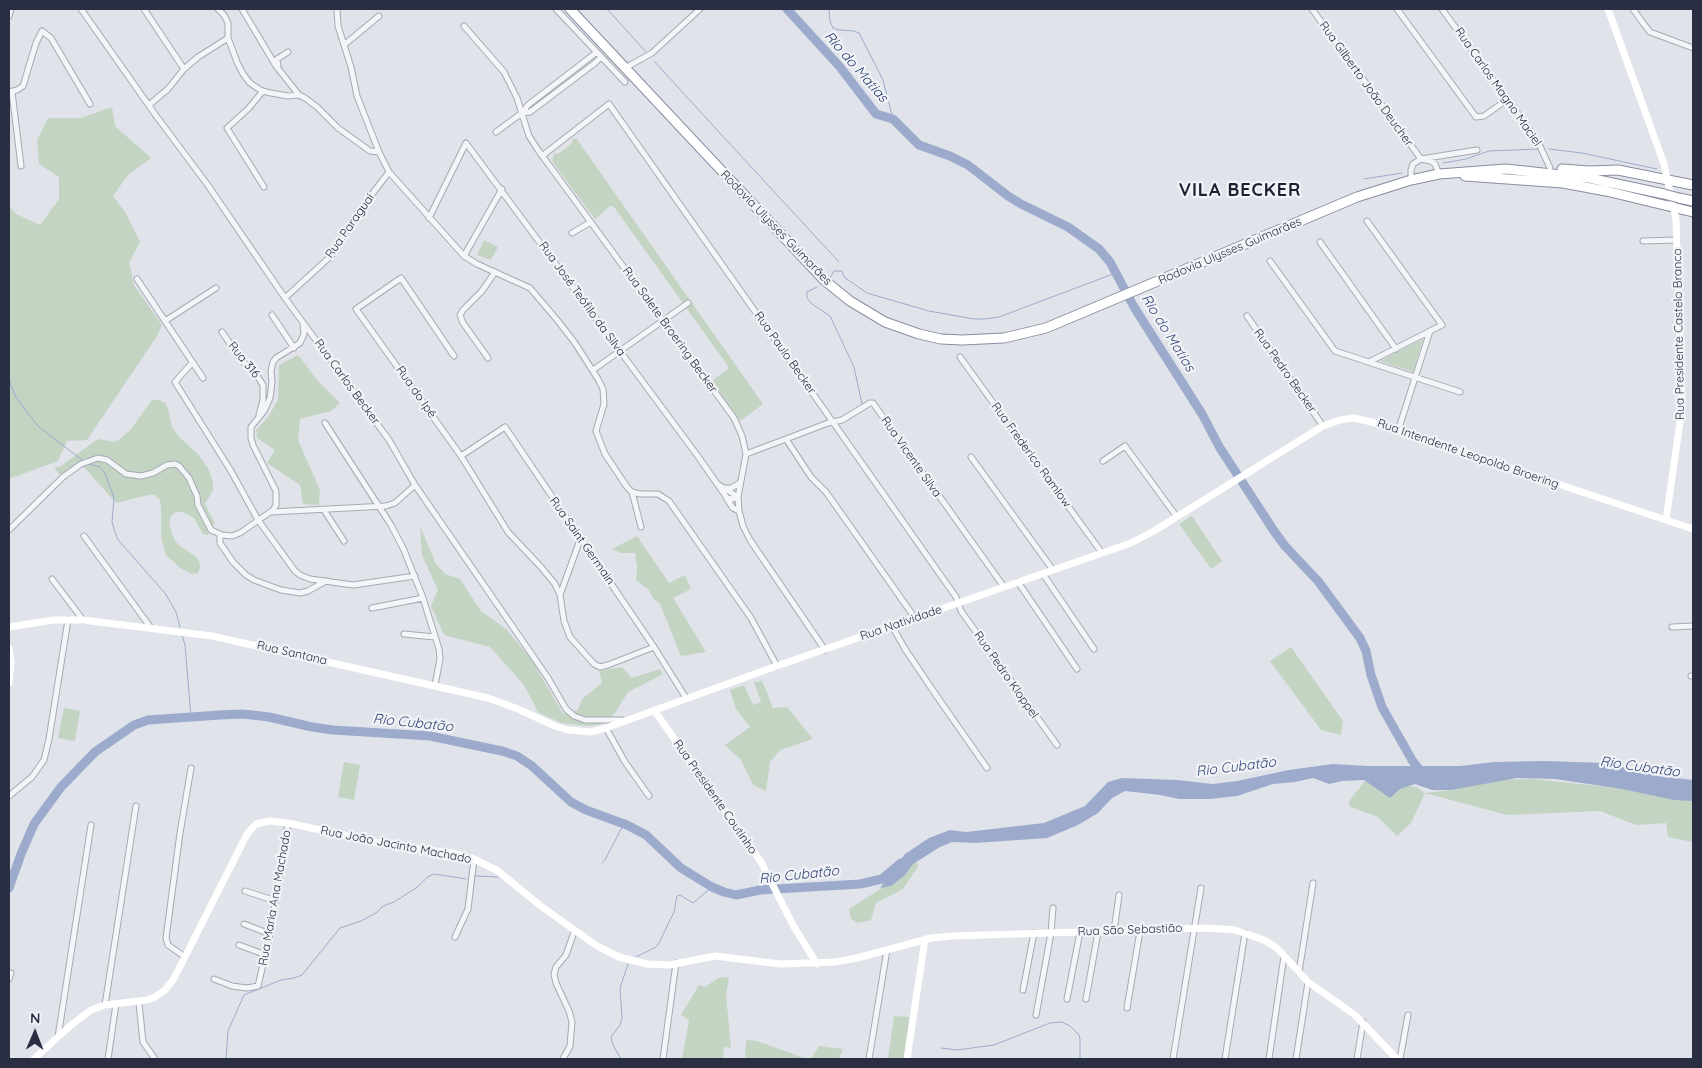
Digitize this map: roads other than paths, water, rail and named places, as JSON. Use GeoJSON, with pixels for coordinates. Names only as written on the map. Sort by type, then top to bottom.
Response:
{"type":"FeatureCollection","features":[{"type":"Feature","properties":{"kind":"highway","name":"Rodovia Ulysses Guimarães"},"geometry":{"type":"LineString","coordinates":[[570,9],[824,280],[850,301],[885,322],[919,334],[941,338],[990,340],[1039,330],[1137,291],[1357,197],[1411,180],[1442,174],[1506,169],[1589,178],[1693,201]]}},
{"type":"Feature","properties":{"kind":"highway"},"geometry":{"type":"LineString","coordinates":[[1506,169],[1618,170],[1693,185]]}},
{"type":"Feature","properties":{"kind":"highway"},"geometry":{"type":"LineString","coordinates":[[1442,174],[1563,183],[1606,190],[1693,212]]}},
{"type":"Feature","properties":{"kind":"main road","name":"Rua Presidente Castelo Branco"},"geometry":{"type":"LineString","coordinates":[[1608,9],[1651,126],[1675,208],[1682,408],[1666,520]]}},
{"type":"Feature","properties":{"kind":"main road","name":"Rua Intendente Leopoldo Broering"},"geometry":{"type":"LineString","coordinates":[[1223,488],[1323,426],[1353,418],[1366,420],[1693,529]]}},
{"type":"Feature","properties":{"kind":"main road","name":"Rua Natividade"},"geometry":{"type":"LineString","coordinates":[[568,730],[591,732],[606,728],[776,666],[1102,554],[1143,537],[1223,488]]}},
{"type":"Feature","properties":{"kind":"main road","name":"Rua Santana"},"geometry":{"type":"LineString","coordinates":[[9,627],[42,622],[83,620],[236,641],[496,700],[543,722],[568,730]]}},
{"type":"Feature","properties":{"kind":"main road"},"geometry":{"type":"LineString","coordinates":[[9,648],[11,666],[9,683]]}},
{"type":"Feature","properties":{"kind":"main road","name":"Rua Presidente Coutinho"},"geometry":{"type":"LineString","coordinates":[[654,710],[765,870],[794,927],[817,964]]}},
{"type":"Feature","properties":{"kind":"main road","name":"Rua João Jacinto Machado"},"geometry":{"type":"LineString","coordinates":[[34,1059],[88,1012],[105,1005],[139,1003],[163,992],[173,980],[215,900],[237,851],[250,830],[256,824],[264,822],[288,823],[388,846],[452,853],[474,859],[498,871],[574,932],[605,951],[626,959],[656,965],[676,964],[715,956],[780,964],[817,964]]}},
{"type":"Feature","properties":{"kind":"main road","name":"Rua São Sebastião"},"geometry":{"type":"LineString","coordinates":[[817,964],[845,960],[925,940],[952,936],[1217,928],[1245,933],[1271,944],[1284,955],[1308,982],[1346,1007],[1363,1022],[1398,1059]]}},
{"type":"Feature","properties":{"kind":"main road"},"geometry":{"type":"LineString","coordinates":[[907,1059],[925,940]]}},
{"type":"Feature","properties":{"kind":"street"},"geometry":{"type":"LineString","coordinates":[[9,16],[11,9]]}},
{"type":"Feature","properties":{"kind":"street","name":"Rua Carlos Becker"},"geometry":{"type":"LineString","coordinates":[[81,9],[148,105],[207,184],[285,298],[389,440],[415,485],[548,678],[566,709],[574,716],[585,720],[627,720]]}},
{"type":"Feature","properties":{"kind":"street"},"geometry":{"type":"LineString","coordinates":[[144,9],[184,69]]}},
{"type":"Feature","properties":{"kind":"street"},"geometry":{"type":"LineString","coordinates":[[218,9],[228,23],[228,38],[243,74],[250,83],[263,91],[281,96],[298,95]]}},
{"type":"Feature","properties":{"kind":"street"},"geometry":{"type":"LineString","coordinates":[[242,9],[279,70],[298,95],[315,105],[338,128],[370,151],[379,152]]}},
{"type":"Feature","properties":{"kind":"street"},"geometry":{"type":"LineString","coordinates":[[337,9],[338,26],[351,67],[357,96],[388,172],[464,256],[494,272],[525,285],[535,292],[572,338],[602,385],[605,397],[596,431],[597,438],[605,454],[632,492],[658,494],[669,501],[751,618],[776,666]]}},
{"type":"Feature","properties":{"kind":"street"},"geometry":{"type":"LineString","coordinates":[[556,9],[625,82]]}},
{"type":"Feature","properties":{"kind":"street"},"geometry":{"type":"LineString","coordinates":[[625,68],[652,53],[700,9]]}},
{"type":"Feature","properties":{"kind":"street","name":"Rua Gilberto João Deucher"},"geometry":{"type":"LineString","coordinates":[[1312,9],[1421,159],[1431,161],[1442,174]]}},
{"type":"Feature","properties":{"kind":"street"},"geometry":{"type":"LineString","coordinates":[[1397,9],[1476,117],[1484,116],[1508,99]]}},
{"type":"Feature","properties":{"kind":"street","name":"Rua Carlos Magno Maciel"},"geometry":{"type":"LineString","coordinates":[[1442,9],[1539,144],[1550,168]]}},
{"type":"Feature","properties":{"kind":"street"},"geometry":{"type":"LineString","coordinates":[[1633,9],[1650,32],[1693,48]]}},
{"type":"Feature","properties":{"kind":"street"},"geometry":{"type":"LineString","coordinates":[[344,45],[378,16]]}},
{"type":"Feature","properties":{"kind":"street","name":"Rua Salete Broering Becker"},"geometry":{"type":"LineString","coordinates":[[464,26],[504,72],[522,113],[529,136],[542,156],[734,418],[742,436],[746,454],[738,496],[743,526],[750,540],[825,650]]}},
{"type":"Feature","properties":{"kind":"street"},"geometry":{"type":"LineString","coordinates":[[21,166],[10,92],[23,86],[39,35],[42,31],[51,38],[90,104]]}},
{"type":"Feature","properties":{"kind":"street"},"geometry":{"type":"LineString","coordinates":[[148,105],[168,89],[184,69],[206,51],[228,38]]}},
{"type":"Feature","properties":{"kind":"street"},"geometry":{"type":"LineString","coordinates":[[588,43],[589,58]]}},
{"type":"Feature","properties":{"kind":"street"},"geometry":{"type":"LineString","coordinates":[[279,70],[276,60],[288,52]]}},
{"type":"Feature","properties":{"kind":"street"},"geometry":{"type":"LineString","coordinates":[[496,132],[589,58],[599,54]]}},
{"type":"Feature","properties":{"kind":"street"},"geometry":{"type":"LineString","coordinates":[[522,113],[530,112],[595,63],[599,54]]}},
{"type":"Feature","properties":{"kind":"street"},"geometry":{"type":"LineString","coordinates":[[595,63],[610,66]]}},
{"type":"Feature","properties":{"kind":"street"},"geometry":{"type":"LineString","coordinates":[[263,91],[248,109],[227,128],[264,187]]}},
{"type":"Feature","properties":{"kind":"street","name":"Rua Paulo Becker"},"geometry":{"type":"LineString","coordinates":[[542,156],[608,104],[834,422],[956,597],[958,603]]}},
{"type":"Feature","properties":{"kind":"street","name":"Rua José Teófilo da Silva"},"geometry":{"type":"LineString","coordinates":[[429,218],[466,142],[697,455],[733,508],[739,511]]}},
{"type":"Feature","properties":{"kind":"street"},"geometry":{"type":"LineString","coordinates":[[1411,180],[1410,170],[1413,164],[1421,159],[1477,150]]}},
{"type":"Feature","properties":{"kind":"street","name":"Rua Paraguai"},"geometry":{"type":"LineString","coordinates":[[285,298],[334,252],[353,219],[388,172]]}},
{"type":"Feature","properties":{"kind":"street"},"geometry":{"type":"LineString","coordinates":[[464,256],[502,190]]}},
{"type":"Feature","properties":{"kind":"street"},"geometry":{"type":"LineString","coordinates":[[1367,221],[1442,325],[1369,362]]}},
{"type":"Feature","properties":{"kind":"street"},"geometry":{"type":"LineString","coordinates":[[572,234],[591,222]]}},
{"type":"Feature","properties":{"kind":"street"},"geometry":{"type":"LineString","coordinates":[[1643,241],[1677,240]]}},
{"type":"Feature","properties":{"kind":"street"},"geometry":{"type":"LineString","coordinates":[[1320,242],[1396,349]]}},
{"type":"Feature","properties":{"kind":"street"},"geometry":{"type":"LineString","coordinates":[[1270,261],[1335,351],[1460,392]]}},
{"type":"Feature","properties":{"kind":"street"},"geometry":{"type":"LineString","coordinates":[[488,358],[463,323],[460,315],[482,291],[494,272]]}},
{"type":"Feature","properties":{"kind":"street","name":"Rua do Ipê"},"geometry":{"type":"LineString","coordinates":[[454,356],[401,278],[356,309],[461,456],[508,532],[541,567],[555,584],[560,595]]}},
{"type":"Feature","properties":{"kind":"street"},"geometry":{"type":"LineString","coordinates":[[137,279],[203,378]]}},
{"type":"Feature","properties":{"kind":"street"},"geometry":{"type":"LineString","coordinates":[[165,321],[216,288]]}},
{"type":"Feature","properties":{"kind":"street"},"geometry":{"type":"LineString","coordinates":[[593,370],[688,303]]}},
{"type":"Feature","properties":{"kind":"street"},"geometry":{"type":"LineString","coordinates":[[272,315],[294,348]]}},
{"type":"Feature","properties":{"kind":"street","name":"Rua Pedro Becker"},"geometry":{"type":"LineString","coordinates":[[1247,316],[1323,426]]}},
{"type":"Feature","properties":{"kind":"street"},"geometry":{"type":"LineString","coordinates":[[9,530],[63,477],[81,464],[98,458],[107,460],[126,474],[141,476],[153,473],[167,465],[175,464],[191,482],[197,496],[198,506],[211,530],[232,536],[239,534],[275,507],[277,496],[251,438],[251,427],[264,411],[270,398],[273,362],[294,348],[303,338],[303,322]]}},
{"type":"Feature","properties":{"kind":"street"},"geometry":{"type":"LineString","coordinates":[[1398,431],[1430,331]]}},
{"type":"Feature","properties":{"kind":"street","name":"Rua 316"},"geometry":{"type":"LineString","coordinates":[[222,332],[242,361],[254,371],[263,385],[263,400],[258,418]]}},
{"type":"Feature","properties":{"kind":"street","name":"Rua Frederico Ramlow"},"geometry":{"type":"LineString","coordinates":[[960,357],[1102,554]]}},
{"type":"Feature","properties":{"kind":"street"},"geometry":{"type":"LineString","coordinates":[[192,363],[175,382],[232,471],[258,520],[294,571],[304,578],[356,584],[415,576]]}},
{"type":"Feature","properties":{"kind":"street","name":"Rua Vicente Silva"},"geometry":{"type":"LineString","coordinates":[[746,454],[842,420],[873,403],[1004,587]]}},
{"type":"Feature","properties":{"kind":"street"},"geometry":{"type":"LineString","coordinates":[[325,423],[380,507],[400,541],[415,576],[440,656],[435,685]]}},
{"type":"Feature","properties":{"kind":"street","name":"Rua Saint Germain"},"geometry":{"type":"LineString","coordinates":[[461,456],[505,428],[654,646],[686,698]]}},
{"type":"Feature","properties":{"kind":"street"},"geometry":{"type":"LineString","coordinates":[[786,439],[811,477],[830,498],[915,618]]}},
{"type":"Feature","properties":{"kind":"street"},"geometry":{"type":"LineString","coordinates":[[1103,461],[1125,446],[1177,517]]}},
{"type":"Feature","properties":{"kind":"street"},"geometry":{"type":"LineString","coordinates":[[971,456],[1054,570]]}},
{"type":"Feature","properties":{"kind":"street"},"geometry":{"type":"LineString","coordinates":[[717,483],[738,496]]}},
{"type":"Feature","properties":{"kind":"street"},"geometry":{"type":"LineString","coordinates":[[724,488],[731,488],[740,483]]}},
{"type":"Feature","properties":{"kind":"street"},"geometry":{"type":"LineString","coordinates":[[269,512],[380,507],[392,504],[415,485]]}},
{"type":"Feature","properties":{"kind":"street"},"geometry":{"type":"LineString","coordinates":[[632,492],[640,528]]}},
{"type":"Feature","properties":{"kind":"street"},"geometry":{"type":"LineString","coordinates":[[727,498],[733,499],[738,496]]}},
{"type":"Feature","properties":{"kind":"street"},"geometry":{"type":"LineString","coordinates":[[324,510],[344,541]]}},
{"type":"Feature","properties":{"kind":"street"},"geometry":{"type":"LineString","coordinates":[[220,534],[220,542],[233,562],[254,580],[281,590],[300,593],[308,592],[327,581]]}},
{"type":"Feature","properties":{"kind":"street"},"geometry":{"type":"LineString","coordinates":[[84,536],[151,628]]}},
{"type":"Feature","properties":{"kind":"street"},"geometry":{"type":"LineString","coordinates":[[580,540],[560,595],[564,621],[569,635],[597,666],[608,665],[654,646]]}},
{"type":"Feature","properties":{"kind":"street"},"geometry":{"type":"LineString","coordinates":[[1043,574],[1094,649]]}},
{"type":"Feature","properties":{"kind":"street"},"geometry":{"type":"LineString","coordinates":[[52,579],[83,620]]}},
{"type":"Feature","properties":{"kind":"street"},"geometry":{"type":"LineString","coordinates":[[1018,582],[1077,669]]}},
{"type":"Feature","properties":{"kind":"street"},"geometry":{"type":"LineString","coordinates":[[372,608],[423,598]]}},
{"type":"Feature","properties":{"kind":"street","name":"Rua Pedro Kloppel"},"geometry":{"type":"LineString","coordinates":[[958,603],[961,611],[1001,669],[1057,746]]}},
{"type":"Feature","properties":{"kind":"street"},"geometry":{"type":"LineString","coordinates":[[9,796],[32,777],[44,760],[68,620]]}},
{"type":"Feature","properties":{"kind":"street"},"geometry":{"type":"LineString","coordinates":[[892,626],[905,649],[987,768]]}},
{"type":"Feature","properties":{"kind":"street"},"geometry":{"type":"LineString","coordinates":[[1672,627],[1693,626]]}},
{"type":"Feature","properties":{"kind":"street"},"geometry":{"type":"LineString","coordinates":[[404,634],[435,637]]}},
{"type":"Feature","properties":{"kind":"street"},"geometry":{"type":"LineString","coordinates":[[606,728],[621,755],[649,796]]}},
{"type":"Feature","properties":{"kind":"street"},"geometry":{"type":"LineString","coordinates":[[185,957],[168,945],[166,938],[191,768]]}},
{"type":"Feature","properties":{"kind":"street"},"geometry":{"type":"LineString","coordinates":[[105,1005],[136,806]]}},
{"type":"Feature","properties":{"kind":"street","name":"Rua Maria Ana Machado"},"geometry":{"type":"LineString","coordinates":[[214,979],[232,986],[258,986],[270,934],[288,823]]}},
{"type":"Feature","properties":{"kind":"street"},"geometry":{"type":"LineString","coordinates":[[58,1038],[91,825]]}},
{"type":"Feature","properties":{"kind":"street"},"geometry":{"type":"LineString","coordinates":[[455,937],[468,908],[474,859]]}},
{"type":"Feature","properties":{"kind":"street"},"geometry":{"type":"LineString","coordinates":[[1298,973],[1312,884]]}},
{"type":"Feature","properties":{"kind":"street"},"geometry":{"type":"LineString","coordinates":[[1173,1059],[1201,888]]}},
{"type":"Feature","properties":{"kind":"street"},"geometry":{"type":"LineString","coordinates":[[244,891],[276,901]]}},
{"type":"Feature","properties":{"kind":"street"},"geometry":{"type":"LineString","coordinates":[[1114,932],[1119,895]]}},
{"type":"Feature","properties":{"kind":"street"},"geometry":{"type":"LineString","coordinates":[[1036,1015],[1051,933],[1053,908]]}},
{"type":"Feature","properties":{"kind":"street"},"geometry":{"type":"LineString","coordinates":[[244,924],[270,934]]}},
{"type":"Feature","properties":{"kind":"street"},"geometry":{"type":"LineString","coordinates":[[1127,1008],[1140,931]]}},
{"type":"Feature","properties":{"kind":"street"},"geometry":{"type":"LineString","coordinates":[[563,1059],[570,1046],[572,1022],[555,981],[554,974],[556,967],[566,955],[574,932]]}},
{"type":"Feature","properties":{"kind":"street"},"geometry":{"type":"LineString","coordinates":[[1067,999],[1080,932]]}},
{"type":"Feature","properties":{"kind":"street"},"geometry":{"type":"LineString","coordinates":[[1086,999],[1098,932]]}},
{"type":"Feature","properties":{"kind":"street"},"geometry":{"type":"LineString","coordinates":[[1023,990],[1034,933]]}},
{"type":"Feature","properties":{"kind":"street"},"geometry":{"type":"LineString","coordinates":[[1225,1059],[1245,933]]}},
{"type":"Feature","properties":{"kind":"street"},"geometry":{"type":"LineString","coordinates":[[239,945],[266,955]]}},
{"type":"Feature","properties":{"kind":"street"},"geometry":{"type":"LineString","coordinates":[[869,1059],[887,950]]}},
{"type":"Feature","properties":{"kind":"street"},"geometry":{"type":"LineString","coordinates":[[1269,1059],[1284,955]]}},
{"type":"Feature","properties":{"kind":"street"},"geometry":{"type":"LineString","coordinates":[[663,1059],[676,964]]}},
{"type":"Feature","properties":{"kind":"street"},"geometry":{"type":"LineString","coordinates":[[1296,1059],[1308,982]]}},
{"type":"Feature","properties":{"kind":"street"},"geometry":{"type":"LineString","coordinates":[[139,1003],[143,1042],[153,1058]]}},
{"type":"Feature","properties":{"kind":"street"},"geometry":{"type":"LineString","coordinates":[[108,1059],[116,1004]]}},
{"type":"Feature","properties":{"kind":"street"},"geometry":{"type":"LineString","coordinates":[[1398,1059],[1408,1015]]}},
{"type":"Feature","properties":{"kind":"street"},"geometry":{"type":"LineString","coordinates":[[1357,1059],[1363,1022]]}},
{"type":"Feature","properties":{"kind":"water"},"geometry":{"type":"Polygon","coordinates":[[[1494,762],[1606,763],[1658,776],[1693,780],[1693,801],[1674,800],[1622,789],[1555,779],[1517,778],[1451,790],[1432,790],[1415,784],[1400,789],[1390,798],[1364,780],[1342,781],[1329,784],[1313,778],[1273,784],[1237,796],[1210,799],[1179,799],[1125,791],[1112,798],[1098,813],[1078,825],[1047,838],[975,843],[952,842],[940,847],[913,864],[904,876],[891,886],[880,888],[905,854],[929,838],[950,830],[966,832],[1044,823],[1085,806],[1108,782],[1122,778],[1177,780],[1213,784],[1333,764],[1460,766],[1494,762]]]}},
{"type":"Feature","properties":{"kind":"waterway"},"geometry":{"type":"LineString","coordinates":[[607,9],[646,52]]}},
{"type":"Feature","properties":{"kind":"waterway","name":"Rio do Matias"},"geometry":{"type":"LineString","coordinates":[[787,9],[840,67],[876,114],[893,119],[919,145],[950,156],[968,165],[1008,196],[1068,227],[1099,249],[1110,262],[1134,307],[1202,414],[1220,448],[1274,531],[1285,546],[1318,581],[1360,638],[1366,651],[1371,675],[1382,707],[1412,760],[1421,772]]}},
{"type":"Feature","properties":{"kind":"waterway"},"geometry":{"type":"LineString","coordinates":[[829,9],[833,28],[859,33],[883,80],[893,119]]}},
{"type":"Feature","properties":{"kind":"waterway"},"geometry":{"type":"LineString","coordinates":[[654,61],[839,262]]}},
{"type":"Feature","properties":{"kind":"waterway"},"geometry":{"type":"LineString","coordinates":[[1443,163],[1466,159],[1489,151],[1538,149]]}},
{"type":"Feature","properties":{"kind":"waterway"},"geometry":{"type":"LineString","coordinates":[[1549,149],[1582,153],[1657,169]]}},
{"type":"Feature","properties":{"kind":"waterway"},"geometry":{"type":"LineString","coordinates":[[1364,179],[1402,173]]}},
{"type":"Feature","properties":{"kind":"waterway"},"geometry":{"type":"LineString","coordinates":[[830,278],[834,271],[842,271],[844,277],[867,293],[929,311],[974,319],[985,319],[999,317],[1113,274],[1118,274]]}},
{"type":"Feature","properties":{"kind":"waterway"},"geometry":{"type":"LineString","coordinates":[[817,287],[807,292],[807,298],[812,304],[830,316],[854,367],[862,404]]}},
{"type":"Feature","properties":{"kind":"waterway"},"geometry":{"type":"LineString","coordinates":[[9,380],[16,397],[39,427],[82,460]]}},
{"type":"Feature","properties":{"kind":"waterway"},"geometry":{"type":"LineString","coordinates":[[88,464],[100,467],[105,473],[114,498],[112,522],[119,541],[165,593],[176,612],[180,627]]}},
{"type":"Feature","properties":{"kind":"waterway"},"geometry":{"type":"LineString","coordinates":[[182,635],[185,645],[191,717]]}},
{"type":"Feature","properties":{"kind":"waterway","name":"Rio Cubatão"},"geometry":{"type":"LineString","coordinates":[[9,888],[34,824],[61,787],[95,752],[134,725],[148,720],[243,714],[269,717],[333,730],[430,736],[502,751],[517,756],[532,766],[571,802],[586,810],[627,825],[646,835],[681,868],[712,887],[736,895],[760,890],[860,884],[882,879],[901,863]]}},
{"type":"Feature","properties":{"kind":"waterway"},"geometry":{"type":"LineString","coordinates":[[602,863],[621,829],[627,825]]}},
{"type":"Feature","properties":{"kind":"waterway"},"geometry":{"type":"LineString","coordinates":[[226,1059],[228,1031],[244,995],[281,980],[302,975],[340,928],[361,921],[376,913],[383,906],[394,902],[416,888],[429,876],[434,874],[466,879]]}},
{"type":"Feature","properties":{"kind":"waterway"},"geometry":{"type":"LineString","coordinates":[[475,876],[498,877]]}},
{"type":"Feature","properties":{"kind":"waterway"},"geometry":{"type":"LineString","coordinates":[[636,957],[656,947],[659,943],[674,912],[677,896],[680,895],[693,903],[712,887]]}},
{"type":"Feature","properties":{"kind":"waterway"},"geometry":{"type":"LineString","coordinates":[[621,1059],[611,1037],[620,1025],[622,1018],[620,988],[628,964]]}},
{"type":"Feature","properties":{"kind":"waterway"},"geometry":{"type":"LineString","coordinates":[[941,1048],[957,1050],[994,1045],[1050,1023],[1062,1022],[1070,1026],[1079,1035],[1080,1059]]}},
{"type":"Feature","properties":{"kind":"district","name":"VILA BECKER"},"geometry":{"type":"Point","coordinates":[1240,191]}}]}
